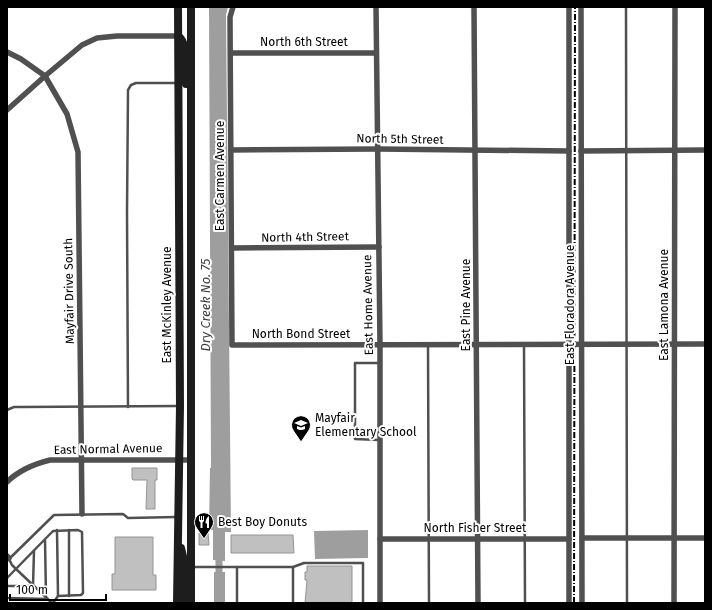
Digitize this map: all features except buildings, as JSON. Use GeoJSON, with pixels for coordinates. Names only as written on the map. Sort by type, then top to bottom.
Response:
{"type":"FeatureCollection","features":[{"type":"Feature","properties":{"kind":"main road","name":"East McKinley Avenue"},"geometry":{"type":"LineString","coordinates":[[176,603],[180,406],[178,7]]}},
{"type":"Feature","properties":{"kind":"main road","name":"East McKinley Avenue"},"geometry":{"type":"LineString","coordinates":[[191,7],[191,603]]}},
{"type":"Feature","properties":{"kind":"main road"},"geometry":{"type":"LineString","coordinates":[[178,36],[185,44],[186,94],[191,118]]}},
{"type":"Feature","properties":{"kind":"main road"},"geometry":{"type":"LineString","coordinates":[[178,536],[185,565],[185,603]]}},
{"type":"Feature","properties":{"kind":"street","name":"East Carmen Avenue"},"geometry":{"type":"LineString","coordinates":[[232,345],[230,17],[233,7]]}},
{"type":"Feature","properties":{"kind":"street","name":"East Home Avenue"},"geometry":{"type":"LineString","coordinates":[[376,7],[380,345],[380,603]]}},
{"type":"Feature","properties":{"kind":"street","name":"East Pine Avenue"},"geometry":{"type":"LineString","coordinates":[[474,7],[478,603]]}},
{"type":"Feature","properties":{"kind":"street","name":"East Floradora Avenue"},"geometry":{"type":"LineString","coordinates":[[569,7],[569,603]]}},
{"type":"Feature","properties":{"kind":"street","name":"East Floradora Avenue"},"geometry":{"type":"LineString","coordinates":[[581,7],[582,603]]}},
{"type":"Feature","properties":{"kind":"street","name":"East Lamona Avenue"},"geometry":{"type":"LineString","coordinates":[[674,603],[675,7]]}},
{"type":"Feature","properties":{"kind":"street"},"geometry":{"type":"LineString","coordinates":[[7,110],[82,46],[98,38],[117,36],[178,36]]}},
{"type":"Feature","properties":{"kind":"street"},"geometry":{"type":"LineString","coordinates":[[7,52],[21,59],[45,76]]}},
{"type":"Feature","properties":{"kind":"street","name":"North 6th Street"},"geometry":{"type":"LineString","coordinates":[[231,53],[376,53]]}},
{"type":"Feature","properties":{"kind":"street","name":"Mayfair Drive South"},"geometry":{"type":"LineString","coordinates":[[45,76],[67,114],[78,152],[82,514]]}},
{"type":"Feature","properties":{"kind":"street","name":"North 5th Street"},"geometry":{"type":"LineString","coordinates":[[231,150],[378,149],[568,151]]}},
{"type":"Feature","properties":{"kind":"street"},"geometry":{"type":"LineString","coordinates":[[581,151],[705,150]]}},
{"type":"Feature","properties":{"kind":"street","name":"North 4th Street"},"geometry":{"type":"LineString","coordinates":[[232,248],[379,247]]}},
{"type":"Feature","properties":{"kind":"street","name":"North Bond Street"},"geometry":{"type":"LineString","coordinates":[[232,345],[705,344]]}},
{"type":"Feature","properties":{"kind":"street","name":"East Normal Avenue"},"geometry":{"type":"LineString","coordinates":[[7,482],[15,475],[39,462],[50,460],[191,460]]}},
{"type":"Feature","properties":{"kind":"street"},"geometry":{"type":"LineString","coordinates":[[582,538],[705,538]]}},
{"type":"Feature","properties":{"kind":"street","name":"North Fisher Street"},"geometry":{"type":"LineString","coordinates":[[380,539],[569,539]]}},
{"type":"Feature","properties":{"kind":"lane"},"geometry":{"type":"LineString","coordinates":[[626,7],[627,603]]}},
{"type":"Feature","properties":{"kind":"lane"},"geometry":{"type":"LineString","coordinates":[[128,407],[128,90],[131,85],[136,83],[178,83]]}},
{"type":"Feature","properties":{"kind":"lane"},"geometry":{"type":"LineString","coordinates":[[428,345],[429,603]]}},
{"type":"Feature","properties":{"kind":"lane"},"geometry":{"type":"LineString","coordinates":[[524,345],[525,603]]}},
{"type":"Feature","properties":{"kind":"lane"},"geometry":{"type":"LineString","coordinates":[[380,363],[355,363],[355,439],[380,440]]}},
{"type":"Feature","properties":{"kind":"lane"},"geometry":{"type":"LineString","coordinates":[[7,410],[14,407],[180,406]]}},
{"type":"Feature","properties":{"kind":"lane"},"geometry":{"type":"LineString","coordinates":[[57,530],[58,596],[52,603],[12,565],[8,558],[54,515],[123,514],[128,518],[178,517]]}},
{"type":"Feature","properties":{"kind":"lane"},"geometry":{"type":"LineString","coordinates":[[69,530],[69,596]]}},
{"type":"Feature","properties":{"kind":"lane"},"geometry":{"type":"LineString","coordinates":[[7,578],[53,531],[78,530],[82,532],[83,593],[81,595],[58,596]]}},
{"type":"Feature","properties":{"kind":"lane"},"geometry":{"type":"LineString","coordinates":[[45,539],[46,598]]}},
{"type":"Feature","properties":{"kind":"lane"},"geometry":{"type":"LineString","coordinates":[[34,551],[34,586]]}},
{"type":"Feature","properties":{"kind":"lane"},"geometry":{"type":"LineString","coordinates":[[191,567],[293,567],[304,563],[363,563],[363,603]]}},
{"type":"Feature","properties":{"kind":"lane"},"geometry":{"type":"LineString","coordinates":[[237,567],[237,603]]}},
{"type":"Feature","properties":{"kind":"lane"},"geometry":{"type":"LineString","coordinates":[[293,567],[293,603]]}},
{"type":"Feature","properties":{"kind":"lane"},"geometry":{"type":"LineString","coordinates":[[7,586],[34,586]]}},
{"type":"Feature","properties":{"kind":"lane"},"geometry":{"type":"LineString","coordinates":[[7,598],[46,598]]}},
{"type":"Feature","properties":{"kind":"shaded area"},"geometry":{"type":"Polygon","coordinates":[[[209,7],[228,7],[226,15],[231,532],[225,532],[225,561],[213,560],[213,530],[209,530],[211,468],[209,7]]]}},
{"type":"Feature","properties":{"kind":"shaded area"},"geometry":{"type":"Polygon","coordinates":[[[368,530],[368,558],[315,559],[314,531],[368,530]]]}},
{"type":"Feature","properties":{"kind":"shaded area"},"geometry":{"type":"Polygon","coordinates":[[[214,572],[225,572],[225,603],[214,603],[214,572]]]}},
{"type":"Feature","properties":{"kind":"waterway","name":"Dry Creek No. 75"},"geometry":{"type":"LineString","coordinates":[[219,551],[219,581]]}},
{"type":"Feature","properties":{"kind":"railway"},"geometry":{"type":"LineString","coordinates":[[574,603],[575,7]]}},
{"type":"Feature","properties":{"kind":"place","name":"Mayfair Elementary School"},"geometry":{"type":"Point","coordinates":[301,442]}},
{"type":"Feature","properties":{"kind":"place","name":"Best Boy Donuts"},"geometry":{"type":"Point","coordinates":[204,539]}}]}
